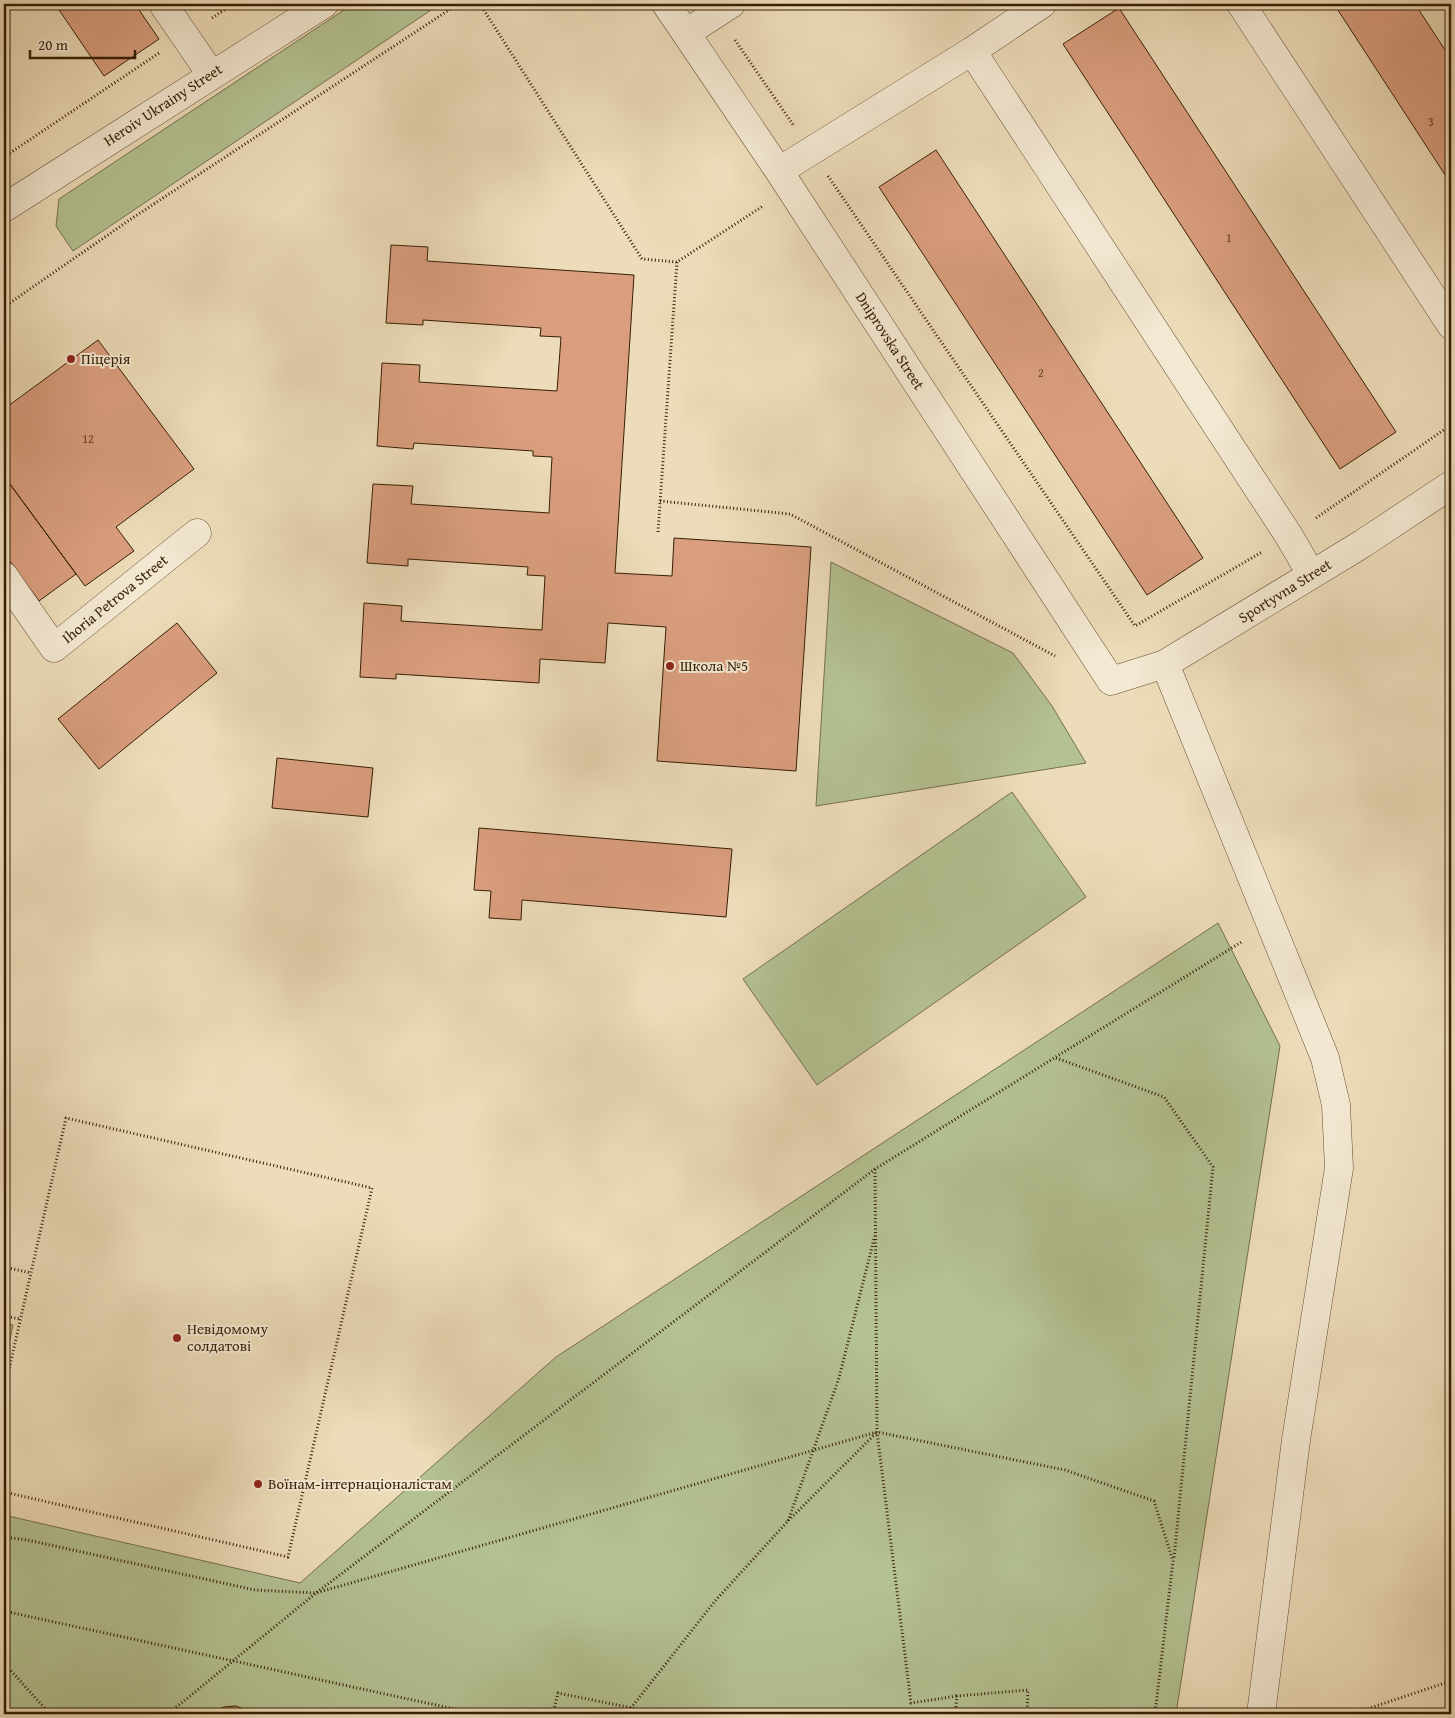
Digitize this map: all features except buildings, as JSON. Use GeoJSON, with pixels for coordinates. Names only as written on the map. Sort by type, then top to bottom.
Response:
{"type":"FeatureCollection","features":[{"type":"Feature","properties":{"kind":"street"},"geometry":{"type":"LineString","coordinates":[[163,4],[211,74]]}},
{"type":"Feature","properties":{"kind":"street","name":"Heroiv Ukrainy Street"},"geometry":{"type":"LineString","coordinates":[[4,208],[211,74],[324,4]]}},
{"type":"Feature","properties":{"kind":"street","name":"Dniprovska Street"},"geometry":{"type":"LineString","coordinates":[[666,4],[779,171],[1111,681]]}},
{"type":"Feature","properties":{"kind":"street"},"geometry":{"type":"LineString","coordinates":[[779,171],[972,51],[1042,4]]}},
{"type":"Feature","properties":{"kind":"street"},"geometry":{"type":"LineString","coordinates":[[1241,4],[1451,325]]}},
{"type":"Feature","properties":{"kind":"street"},"geometry":{"type":"LineString","coordinates":[[686,33],[724,8]]}},
{"type":"Feature","properties":{"kind":"street"},"geometry":{"type":"LineString","coordinates":[[972,51],[1289,536],[1310,574]]}},
{"type":"Feature","properties":{"kind":"street","name":"Sportyvna Street"},"geometry":{"type":"LineString","coordinates":[[1111,681],[1165,664],[1451,485]]}},
{"type":"Feature","properties":{"kind":"street","name":"Ihoria Petrova Street"},"geometry":{"type":"LineString","coordinates":[[4,576],[54,648],[197,533]]}},
{"type":"Feature","properties":{"kind":"street"},"geometry":{"type":"LineString","coordinates":[[1165,664],[1325,1058],[1336,1105],[1339,1168],[1296,1440],[1261,1714]]}},
{"type":"Feature","properties":{"kind":"path"},"geometry":{"type":"LineString","coordinates":[[4,157],[234,4]]}},
{"type":"Feature","properties":{"kind":"path"},"geometry":{"type":"LineString","coordinates":[[4,307],[128,221],[458,4]]}},
{"type":"Feature","properties":{"kind":"path"},"geometry":{"type":"LineString","coordinates":[[480,4],[642,259],[677,262],[768,204]]}},
{"type":"Feature","properties":{"kind":"path"},"geometry":{"type":"LineString","coordinates":[[724,8],[812,151],[1135,626],[1289,536],[1451,425]]}},
{"type":"Feature","properties":{"kind":"path"},"geometry":{"type":"LineString","coordinates":[[658,532],[677,262]]}},
{"type":"Feature","properties":{"kind":"path"},"geometry":{"type":"LineString","coordinates":[[660,501],[790,514],[1058,658]]}},
{"type":"Feature","properties":{"kind":"path"},"geometry":{"type":"LineString","coordinates":[[168,1714],[316,1593],[875,1170],[1271,924]]}},
{"type":"Feature","properties":{"kind":"path"},"geometry":{"type":"LineString","coordinates":[[1056,1057],[1164,1097],[1213,1167],[1173,1561],[1155,1714]]}},
{"type":"Feature","properties":{"kind":"path"},"geometry":{"type":"LineString","coordinates":[[4,1392],[66,1118],[372,1188],[288,1557],[4,1492]]}},
{"type":"Feature","properties":{"kind":"path"},"geometry":{"type":"LineString","coordinates":[[875,1170],[877,1432],[911,1702],[1028,1690],[1027,1714]]}},
{"type":"Feature","properties":{"kind":"path"},"geometry":{"type":"LineString","coordinates":[[788,1522],[839,1378],[876,1230]]}},
{"type":"Feature","properties":{"kind":"path"},"geometry":{"type":"LineString","coordinates":[[4,1267],[31,1273]]}},
{"type":"Feature","properties":{"kind":"path"},"geometry":{"type":"LineString","coordinates":[[4,1316],[21,1319]]}},
{"type":"Feature","properties":{"kind":"path"},"geometry":{"type":"LineString","coordinates":[[4,1537],[36,1542],[255,1590],[316,1593],[877,1432],[1065,1470],[1154,1501],[1173,1561]]}},
{"type":"Feature","properties":{"kind":"path"},"geometry":{"type":"LineString","coordinates":[[631,1708],[715,1601],[788,1522],[877,1432]]}},
{"type":"Feature","properties":{"kind":"path"},"geometry":{"type":"LineString","coordinates":[[4,1611],[230,1662],[477,1714]]}},
{"type":"Feature","properties":{"kind":"path"},"geometry":{"type":"LineString","coordinates":[[4,1663],[50,1714]]}},
{"type":"Feature","properties":{"kind":"path"},"geometry":{"type":"LineString","coordinates":[[1358,1712],[1451,1681]]}},
{"type":"Feature","properties":{"kind":"path"},"geometry":{"type":"LineString","coordinates":[[553,1714],[558,1693],[642,1710],[644,1714]]}},
{"type":"Feature","properties":{"kind":"path"},"geometry":{"type":"LineString","coordinates":[[955,1714],[957,1696]]}},
{"type":"Feature","properties":{"kind":"green space"},"geometry":{"type":"Polygon","coordinates":[[[353,4],[440,4],[73,251],[56,226],[59,199],[353,4]]]}},
{"type":"Feature","properties":{"kind":"green space"},"geometry":{"type":"Polygon","coordinates":[[[831,562],[1013,653],[1052,706],[1086,763],[816,806],[831,562]]]}},
{"type":"Feature","properties":{"kind":"green space"},"geometry":{"type":"Polygon","coordinates":[[[1012,792],[1086,897],[817,1085],[743,979],[1012,792]]]}},
{"type":"Feature","properties":{"kind":"green space"},"geometry":{"type":"Polygon","coordinates":[[[1218,923],[1280,1046],[1176,1714],[4,1714],[4,1515],[300,1583],[556,1357],[1218,923]]]}},
{"type":"Feature","properties":{"kind":"green space"},"geometry":{"type":"Polygon","coordinates":[[[4,1323],[13,1325],[4,1367],[4,1323]]]}},
{"type":"Feature","properties":{"kind":"place","name":"Піцерія"},"geometry":{"type":"Point","coordinates":[71,359]}},
{"type":"Feature","properties":{"kind":"place","name":"Школа №5"},"geometry":{"type":"Point","coordinates":[670,666]}},
{"type":"Feature","properties":{"kind":"place","name":"Невідомому солдатові"},"geometry":{"type":"Point","coordinates":[177,1338]}},
{"type":"Feature","properties":{"kind":"place","name":"Воїнам-інтернаціоналістам"},"geometry":{"type":"Point","coordinates":[258,1484]}}]}
